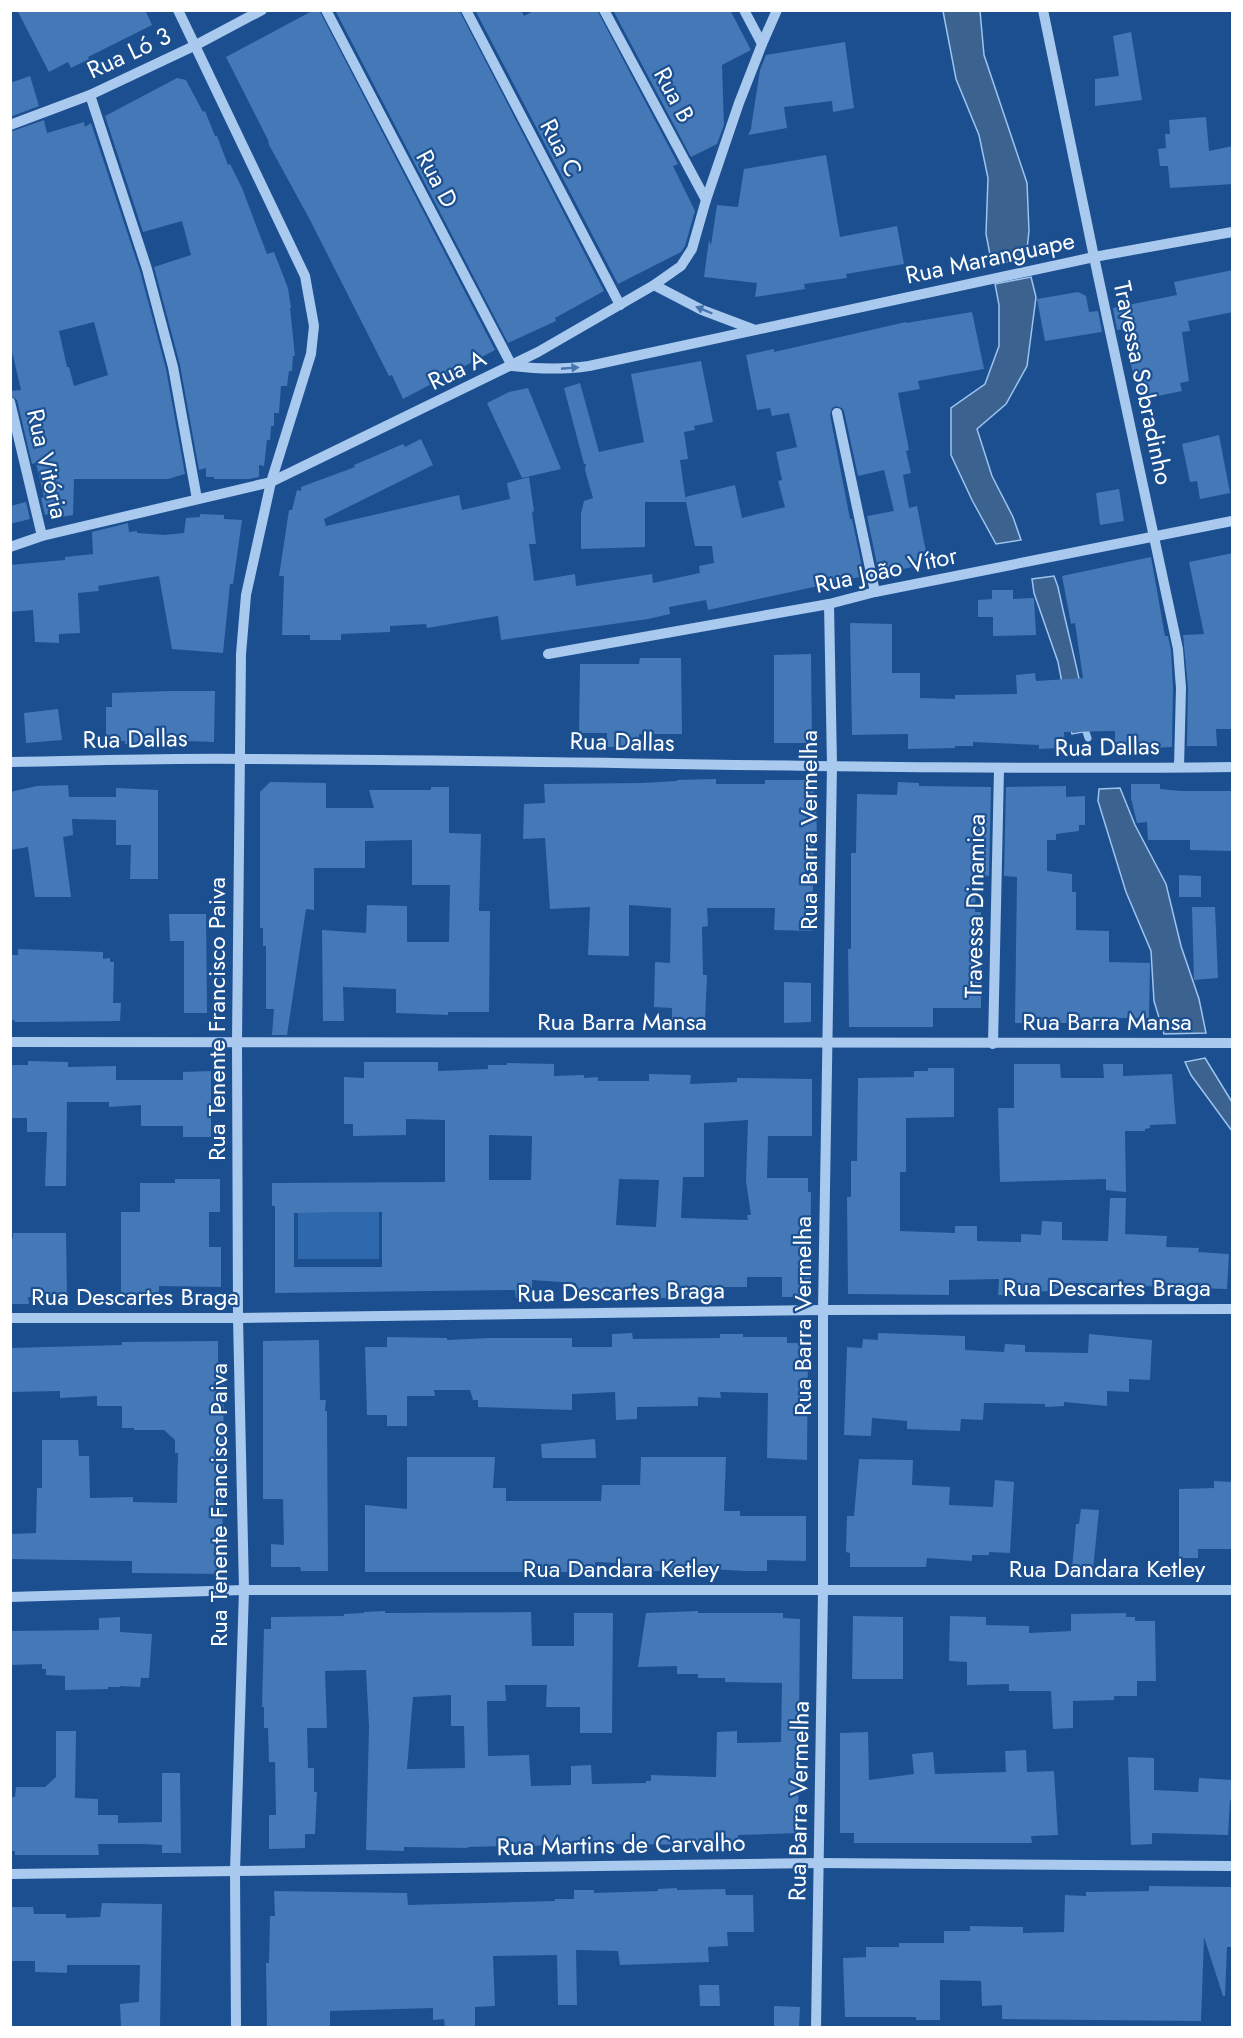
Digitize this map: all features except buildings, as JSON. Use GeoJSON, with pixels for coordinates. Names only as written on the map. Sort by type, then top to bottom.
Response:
{"type":"FeatureCollection","features":[{"type":"Feature","properties":{"kind":"street","name":"Rua Tenente Francisco Paiva"},"geometry":{"type":"LineString","coordinates":[[178,10],[305,276],[314,326],[311,354],[271,483],[246,595],[241,654],[237,1041],[238,1318],[244,1590],[235,1871],[236,2028]]}},
{"type":"Feature","properties":{"kind":"street","name":"Rua Ló 3"},"geometry":{"type":"LineString","coordinates":[[10,124],[90,94],[196,45],[262,10]]}},
{"type":"Feature","properties":{"kind":"street","name":"Rua D"},"geometry":{"type":"LineString","coordinates":[[326,10],[512,366]]}},
{"type":"Feature","properties":{"kind":"street","name":"Rua C"},"geometry":{"type":"LineString","coordinates":[[466,10],[620,305]]}},
{"type":"Feature","properties":{"kind":"street","name":"Rua B"},"geometry":{"type":"LineString","coordinates":[[604,10],[706,200]]}},
{"type":"Feature","properties":{"kind":"street"},"geometry":{"type":"LineString","coordinates":[[744,10],[762,44]]}},
{"type":"Feature","properties":{"kind":"street","name":"Rua A"},"geometry":{"type":"LineString","coordinates":[[10,548],[42,536],[271,483],[512,366],[654,285],[681,266],[692,249],[706,200],[762,44],[777,10]]}},
{"type":"Feature","properties":{"kind":"street","name":"Travessa Sobradinho"},"geometry":{"type":"LineString","coordinates":[[1043,10],[1178,648],[1181,688],[1179,767]]}},
{"type":"Feature","properties":{"kind":"street"},"geometry":{"type":"LineString","coordinates":[[90,94],[156,302],[173,367],[197,499]]}},
{"type":"Feature","properties":{"kind":"street","name":"Rua Maranguape"},"geometry":{"type":"LineString","coordinates":[[512,366],[566,369],[589,366],[1094,257],[1233,232]]}},
{"type":"Feature","properties":{"kind":"street"},"geometry":{"type":"LineString","coordinates":[[654,285],[702,310],[757,330]]}},
{"type":"Feature","properties":{"kind":"street","name":"Rua Vitória"},"geometry":{"type":"LineString","coordinates":[[10,402],[42,536]]}},
{"type":"Feature","properties":{"kind":"street"},"geometry":{"type":"LineString","coordinates":[[837,413],[875,592]]}},
{"type":"Feature","properties":{"kind":"street","name":"Rua João Vítor"},"geometry":{"type":"LineString","coordinates":[[548,654],[829,604],[875,592],[1233,521]]}},
{"type":"Feature","properties":{"kind":"street","name":"Rua Barra Vermelha"},"geometry":{"type":"LineString","coordinates":[[816,2028],[823,1591],[823,1310],[832,765],[829,604]]}},
{"type":"Feature","properties":{"kind":"street","name":"Rua Dallas"},"geometry":{"type":"LineString","coordinates":[[10,762],[240,759],[999,769],[1233,767]]}},
{"type":"Feature","properties":{"kind":"street","name":"Travessa Dinamica"},"geometry":{"type":"LineString","coordinates":[[993,1044],[999,769]]}},
{"type":"Feature","properties":{"kind":"street","name":"Rua Barra Mansa"},"geometry":{"type":"LineString","coordinates":[[10,1042],[1233,1043]]}},
{"type":"Feature","properties":{"kind":"street","name":"Rua Descartes Braga"},"geometry":{"type":"LineString","coordinates":[[10,1318],[238,1318],[823,1310],[1233,1309]]}},
{"type":"Feature","properties":{"kind":"street","name":"Rua Dandara Ketley"},"geometry":{"type":"LineString","coordinates":[[10,1597],[244,1590],[1233,1590]]}},
{"type":"Feature","properties":{"kind":"street","name":"Rua Martins de Carvalho"},"geometry":{"type":"LineString","coordinates":[[10,1874],[819,1863],[1233,1866]]}},
{"type":"Feature","properties":{"kind":"shaded area"},"geometry":{"type":"Polygon","coordinates":[[[943,11],[980,11],[984,55],[1027,183],[1029,231],[1026,258],[992,265],[986,234],[988,178],[979,135],[956,79],[943,11]]]}},
{"type":"Feature","properties":{"kind":"shaded area"},"geometry":{"type":"Polygon","coordinates":[[[1031,277],[1036,297],[1027,366],[1006,404],[977,429],[992,476],[1013,517],[1021,540],[996,544],[951,455],[951,408],[985,384],[999,346],[999,305],[995,284],[1031,277]]]}},
{"type":"Feature","properties":{"kind":"shaded area"},"geometry":{"type":"Polygon","coordinates":[[[1054,576],[1079,677],[1089,731],[1072,734],[1058,662],[1034,593],[1032,579],[1054,576]]]}},
{"type":"Feature","properties":{"kind":"shaded area"},"geometry":{"type":"Polygon","coordinates":[[[1120,788],[1135,825],[1166,884],[1181,946],[1199,999],[1206,1033],[1164,1034],[1154,1001],[1151,951],[1126,892],[1098,801],[1099,789],[1120,788]]]}},
{"type":"Feature","properties":{"kind":"shaded area"},"geometry":{"type":"Polygon","coordinates":[[[1205,1058],[1232,1102],[1232,1131],[1191,1075],[1185,1062],[1205,1058]]]}},
{"type":"Feature","properties":{"kind":"shaded area"},"geometry":{"type":"Polygon","coordinates":[[[379,1212],[379,1259],[298,1259],[298,1213],[379,1212]]]}},
{"type":"Feature","properties":{"kind":"waterway"},"geometry":{"type":"LineString","coordinates":[[1083,723],[1088,738]]}}]}
